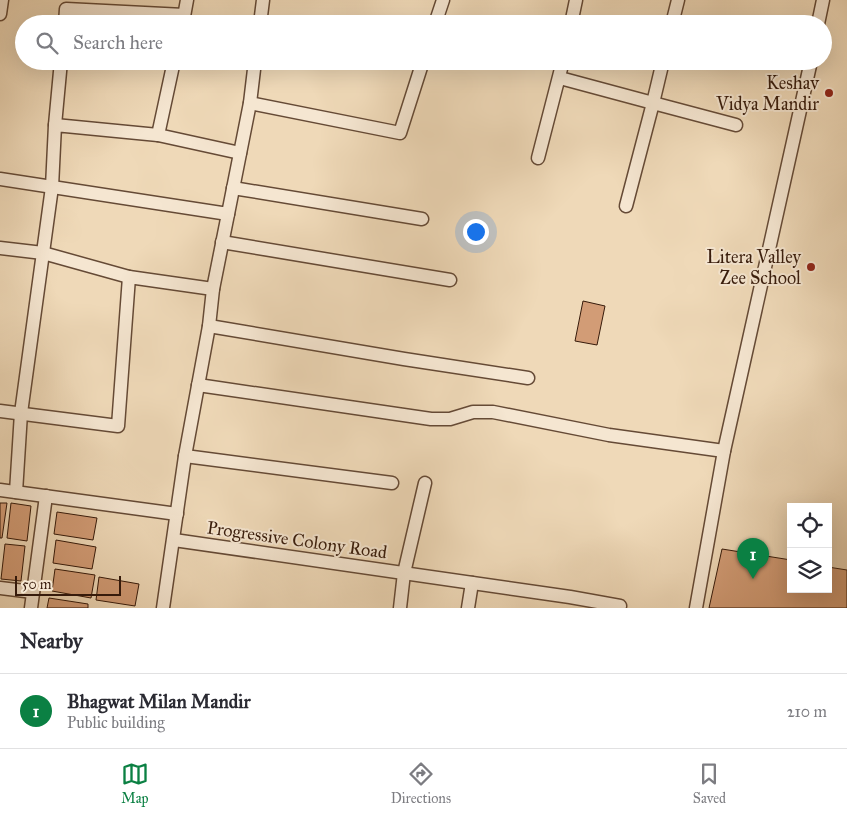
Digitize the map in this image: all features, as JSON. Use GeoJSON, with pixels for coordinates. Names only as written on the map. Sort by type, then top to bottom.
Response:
{"type":"FeatureCollection","features":[{"type":"Feature","properties":{"kind":"street"},"geometry":{"type":"LineString","coordinates":[[0,14],[2,0]]}},
{"type":"Feature","properties":{"kind":"street"},"geometry":{"type":"LineString","coordinates":[[184,15],[187,0]]}},
{"type":"Feature","properties":{"kind":"street"},"geometry":{"type":"LineString","coordinates":[[261,15],[263,0]]}},
{"type":"Feature","properties":{"kind":"street"},"geometry":{"type":"LineString","coordinates":[[438,15],[443,0]]}},
{"type":"Feature","properties":{"kind":"street"},"geometry":{"type":"LineString","coordinates":[[573,15],[576,0]]}},
{"type":"Feature","properties":{"kind":"street"},"geometry":{"type":"LineString","coordinates":[[674,15],[678,0]]}},
{"type":"Feature","properties":{"kind":"street"},"geometry":{"type":"LineString","coordinates":[[820,15],[823,0]]}},
{"type":"Feature","properties":{"kind":"street"},"geometry":{"type":"LineString","coordinates":[[66,15],[66,9],[130,15]]}},
{"type":"Feature","properties":{"kind":"street"},"geometry":{"type":"LineString","coordinates":[[16,492],[21,413],[52,187],[60,70]]}},
{"type":"Feature","properties":{"kind":"street"},"geometry":{"type":"LineString","coordinates":[[158,134],[172,70]]}},
{"type":"Feature","properties":{"kind":"street"},"geometry":{"type":"LineString","coordinates":[[163,608],[185,456],[209,326],[213,289],[250,103],[254,70]]}},
{"type":"Feature","properties":{"kind":"street"},"geometry":{"type":"LineString","coordinates":[[250,103],[400,133],[420,70]]}},
{"type":"Feature","properties":{"kind":"street"},"geometry":{"type":"LineString","coordinates":[[538,158],[561,70]]}},
{"type":"Feature","properties":{"kind":"street"},"geometry":{"type":"LineString","coordinates":[[626,206],[661,70]]}},
{"type":"Feature","properties":{"kind":"street"},"geometry":{"type":"LineString","coordinates":[[696,608],[724,451],[808,70]]}},
{"type":"Feature","properties":{"kind":"street"},"geometry":{"type":"LineString","coordinates":[[560,78],[736,125]]}},
{"type":"Feature","properties":{"kind":"street"},"geometry":{"type":"LineString","coordinates":[[55,125],[158,134],[240,153]]}},
{"type":"Feature","properties":{"kind":"street"},"geometry":{"type":"LineString","coordinates":[[0,179],[228,214]]}},
{"type":"Feature","properties":{"kind":"street"},"geometry":{"type":"LineString","coordinates":[[233,188],[422,219]]}},
{"type":"Feature","properties":{"kind":"street"},"geometry":{"type":"LineString","coordinates":[[222,242],[450,280]]}},
{"type":"Feature","properties":{"kind":"street"},"geometry":{"type":"LineString","coordinates":[[0,248],[43,253],[128,277],[213,289]]}},
{"type":"Feature","properties":{"kind":"street"},"geometry":{"type":"LineString","coordinates":[[0,411],[118,426],[128,277]]}},
{"type":"Feature","properties":{"kind":"street"},"geometry":{"type":"LineString","coordinates":[[209,326],[528,378]]}},
{"type":"Feature","properties":{"kind":"street"},"geometry":{"type":"LineString","coordinates":[[198,385],[431,419],[450,419],[473,412],[493,412],[609,435],[724,451]]}},
{"type":"Feature","properties":{"kind":"street"},"geometry":{"type":"LineString","coordinates":[[185,456],[392,483]]}},
{"type":"Feature","properties":{"kind":"street"},"geometry":{"type":"LineString","coordinates":[[400,608],[410,574],[425,483]]}},
{"type":"Feature","properties":{"kind":"street"},"geometry":{"type":"LineString","coordinates":[[0,490],[178,514]]}},
{"type":"Feature","properties":{"kind":"street"},"geometry":{"type":"LineString","coordinates":[[31,608],[46,496]]}},
{"type":"Feature","properties":{"kind":"street","name":"Progressive Colony Road"},"geometry":{"type":"LineString","coordinates":[[174,540],[472,583],[569,602],[620,606]]}},
{"type":"Feature","properties":{"kind":"street"},"geometry":{"type":"LineString","coordinates":[[468,608],[472,583]]}},
{"type":"Feature","properties":{"kind":"street"},"geometry":{"type":"LineString","coordinates":[[0,588],[33,592]]}},
{"type":"Feature","properties":{"kind":"building"},"geometry":{"type":"Polygon","coordinates":[[[583,301],[605,306],[597,345],[575,341],[583,301]]]}},
{"type":"Feature","properties":{"kind":"building"},"geometry":{"type":"Polygon","coordinates":[[[0,503],[7,503],[2,538],[0,538],[0,503]]]}},
{"type":"Feature","properties":{"kind":"building"},"geometry":{"type":"Polygon","coordinates":[[[11,503],[31,506],[27,541],[7,538],[11,503]]]}},
{"type":"Feature","properties":{"kind":"building"},"geometry":{"type":"Polygon","coordinates":[[[57,512],[97,518],[93,540],[54,534],[57,512]]]}},
{"type":"Feature","properties":{"kind":"building"},"geometry":{"type":"Polygon","coordinates":[[[56,540],[96,547],[92,569],[53,563],[56,540]]]}},
{"type":"Feature","properties":{"kind":"building"},"geometry":{"type":"Polygon","coordinates":[[[5,544],[25,546],[21,581],[1,579],[5,544]]]}},
{"type":"Feature","properties":{"kind":"building"},"geometry":{"type":"Polygon","coordinates":[[[722,549],[787,559],[787,593],[832,593],[832,568],[847,570],[847,608],[709,608],[722,549]]]}},
{"type":"Feature","properties":{"kind":"building"},"geometry":{"type":"Polygon","coordinates":[[[55,569],[95,575],[91,598],[52,591],[55,569]]]}},
{"type":"Feature","properties":{"kind":"building"},"geometry":{"type":"Polygon","coordinates":[[[99,577],[139,584],[135,606],[96,600],[99,577]]]}},
{"type":"Feature","properties":{"kind":"building"},"geometry":{"type":"Polygon","coordinates":[[[49,598],[88,604],[88,608],[47,608],[49,598]]]}},
{"type":"Feature","properties":{"kind":"place","name":"Keshav Vidya Mandir"},"geometry":{"type":"Point","coordinates":[829,93]}},
{"type":"Feature","properties":{"kind":"place","name":"Litera Valley Zee School"},"geometry":{"type":"Point","coordinates":[811,267]}},
{"type":"Feature","properties":{"kind":"place","name":"Bhagwat Milan Mandir"},"geometry":{"type":"Point","coordinates":[753,579]}}]}
